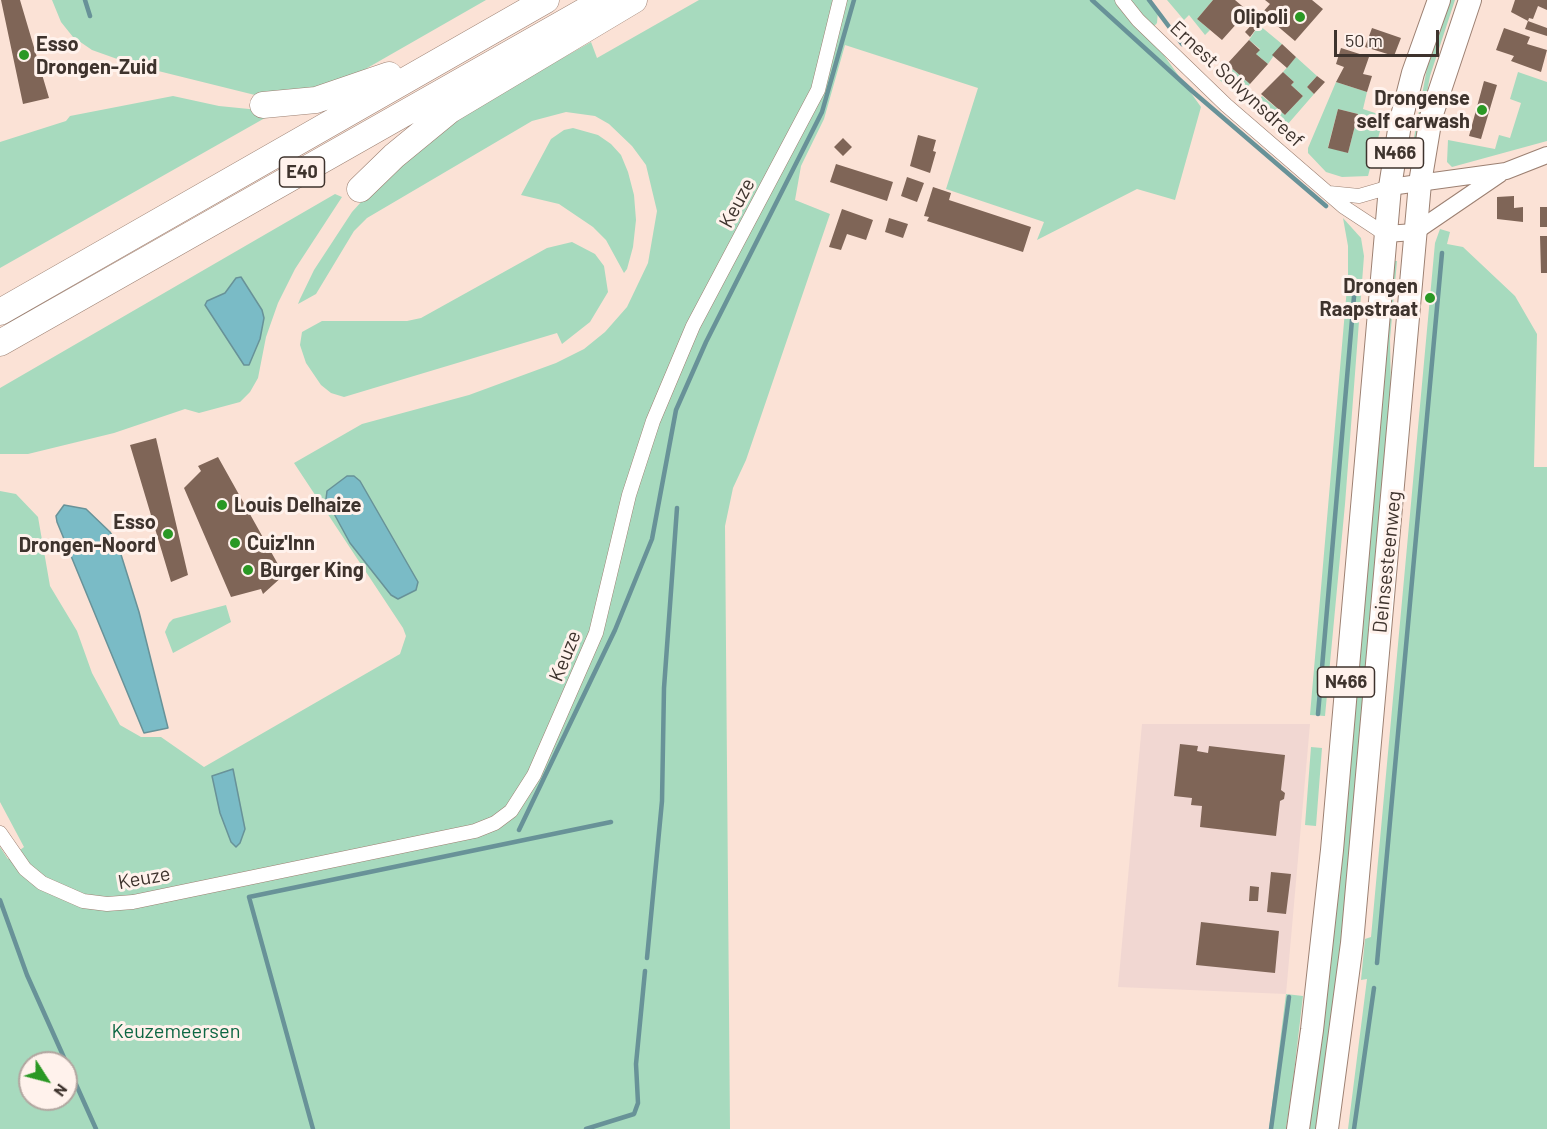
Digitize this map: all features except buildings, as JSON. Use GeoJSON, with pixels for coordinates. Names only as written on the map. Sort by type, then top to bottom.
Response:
{"type":"FeatureCollection","features":[{"type":"Feature","properties":{"kind":"highway","name":"E40"},"geometry":{"type":"LineString","coordinates":[[0,312],[546,0]]}},
{"type":"Feature","properties":{"kind":"highway","name":"E40"},"geometry":{"type":"LineString","coordinates":[[0,343],[604,0]]}},
{"type":"Feature","properties":{"kind":"highway"},"geometry":{"type":"LineString","coordinates":[[360,189],[394,156],[450,110],[634,0]]}},
{"type":"Feature","properties":{"kind":"highway","name":"Deinsesteenweg"},"geometry":{"type":"LineString","coordinates":[[1298,1129],[1314,1019],[1332,850],[1390,187],[1400,124],[1413,73],[1439,0]]}},
{"type":"Feature","properties":{"kind":"highway","name":"Deinsesteenweg"},"geometry":{"type":"LineString","coordinates":[[1327,1129],[1353,931],[1420,183],[1437,98],[1470,0]]}},
{"type":"Feature","properties":{"kind":"highway"},"geometry":{"type":"LineString","coordinates":[[263,105],[316,100],[444,58]]}},
{"type":"Feature","properties":{"kind":"street","name":"Keuze"},"geometry":{"type":"LineString","coordinates":[[0,833],[25,869],[42,883],[82,901],[107,904],[133,902],[475,831],[495,823],[511,811],[534,775],[596,633],[629,495],[653,421],[693,326],[818,90],[840,0]]}},
{"type":"Feature","properties":{"kind":"street","name":"Ernest Solvynsdreef"},"geometry":{"type":"LineString","coordinates":[[1122,0],[1138,20],[1226,105],[1344,207],[1386,234]]}},
{"type":"Feature","properties":{"kind":"street"},"geometry":{"type":"LineString","coordinates":[[1386,234],[1415,232],[1506,171],[1547,155]]}},
{"type":"Feature","properties":{"kind":"street"},"geometry":{"type":"LineString","coordinates":[[1329,193],[1359,196],[1390,187],[1506,171]]}},
{"type":"Feature","properties":{"kind":"shaded area"},"geometry":{"type":"Polygon","coordinates":[[[1142,724],[1310,724],[1286,994],[1118,987],[1142,724]]]}},
{"type":"Feature","properties":{"kind":"green space"},"geometry":{"type":"Polygon","coordinates":[[[52,0],[486,0],[355,75],[306,96],[267,98],[134,65],[92,50],[73,37],[61,22],[52,0]]]}},
{"type":"Feature","properties":{"kind":"green space","name":"Keuzemeersen"},"geometry":{"type":"Polygon","coordinates":[[[699,0],[1150,0],[1158,11],[1157,23],[1146,35],[1158,47],[1201,107],[1175,200],[1137,189],[1037,240],[1044,222],[946,189],[978,88],[845,45],[824,119],[801,166],[795,200],[830,214],[746,460],[733,488],[725,526],[730,1129],[0,1129],[0,847],[8,859],[24,847],[0,802],[0,491],[16,494],[38,517],[50,586],[77,631],[92,673],[120,725],[141,737],[161,737],[204,767],[400,654],[406,636],[403,628],[294,463],[362,424],[469,395],[556,363],[584,349],[605,332],[627,307],[648,263],[657,211],[646,165],[632,146],[609,124],[595,116],[566,112],[532,121],[367,218],[354,231],[316,294],[298,304],[314,270],[352,212],[380,181],[451,121],[591,42],[597,58],[699,0]]]}},
{"type":"Feature","properties":{"kind":"green space"},"geometry":{"type":"Polygon","coordinates":[[[1167,0],[1213,0],[1197,19],[1210,30],[1205,35],[1189,15],[1184,20],[1167,0]]]}},
{"type":"Feature","properties":{"kind":"green space"},"geometry":{"type":"Polygon","coordinates":[[[1450,0],[1455,0],[1430,76],[1418,144],[1413,143],[1430,52],[1450,0]]]}},
{"type":"Feature","properties":{"kind":"green space"},"geometry":{"type":"Polygon","coordinates":[[[1259,25],[1282,44],[1268,64],[1256,54],[1260,49],[1249,40],[1259,25]]]}},
{"type":"Feature","properties":{"kind":"green space"},"geometry":{"type":"Polygon","coordinates":[[[1296,57],[1317,76],[1307,87],[1314,94],[1281,132],[1252,108],[1262,96],[1285,115],[1303,96],[1291,85],[1294,82],[1283,72],[1296,57]]]}},
{"type":"Feature","properties":{"kind":"green space"},"geometry":{"type":"Polygon","coordinates":[[[1227,64],[1250,84],[1239,96],[1216,77],[1227,64]]]}},
{"type":"Feature","properties":{"kind":"green space"},"geometry":{"type":"Polygon","coordinates":[[[1518,72],[1547,82],[1547,141],[1452,167],[1447,162],[1448,140],[1495,149],[1499,135],[1510,138],[1521,103],[1510,99],[1518,72]]]}},
{"type":"Feature","properties":{"kind":"green space"},"geometry":{"type":"Polygon","coordinates":[[[1336,82],[1367,92],[1363,109],[1384,116],[1368,176],[1342,177],[1326,172],[1308,153],[1308,148],[1336,82]],[[1338,109],[1328,147],[1348,153],[1358,114],[1338,109]]]}},
{"type":"Feature","properties":{"kind":"green space"},"geometry":{"type":"Polygon","coordinates":[[[173,96],[219,106],[269,111],[272,114],[0,268],[0,142],[66,121],[70,116],[173,96]]]}},
{"type":"Feature","properties":{"kind":"green space"},"geometry":{"type":"Polygon","coordinates":[[[573,128],[598,135],[611,144],[621,155],[628,172],[634,195],[636,220],[633,247],[624,273],[606,240],[593,227],[559,204],[521,195],[551,139],[564,130],[573,128]]]}},
{"type":"Feature","properties":{"kind":"green space"},"geometry":{"type":"Polygon","coordinates":[[[335,194],[342,197],[295,269],[278,303],[266,337],[258,378],[250,392],[240,402],[199,413],[185,409],[114,433],[28,454],[0,454],[0,388],[335,194]]]}},
{"type":"Feature","properties":{"kind":"green space"},"geometry":{"type":"Polygon","coordinates":[[[1343,218],[1361,238],[1364,256],[1345,504],[1325,716],[1310,715],[1348,276],[1348,246],[1343,218]]]}},
{"type":"Feature","properties":{"kind":"green space"},"geometry":{"type":"Polygon","coordinates":[[[1440,229],[1450,232],[1447,244],[1463,247],[1515,296],[1537,334],[1534,467],[1547,467],[1547,1129],[1348,1129],[1367,979],[1361,980],[1365,939],[1371,937],[1435,243],[1440,229]]]}},
{"type":"Feature","properties":{"kind":"green space"},"geometry":{"type":"Polygon","coordinates":[[[572,242],[595,254],[604,266],[608,292],[590,322],[562,344],[557,333],[344,397],[331,393],[321,385],[306,363],[300,345],[302,332],[322,321],[407,321],[421,318],[547,248],[572,242]]]}},
{"type":"Feature","properties":{"kind":"green space"},"geometry":{"type":"Polygon","coordinates":[[[1393,261],[1397,261],[1390,339],[1391,394],[1362,758],[1321,1129],[1308,1129],[1393,261]]]}},
{"type":"Feature","properties":{"kind":"green space"},"geometry":{"type":"Polygon","coordinates":[[[226,605],[231,622],[173,653],[165,632],[173,619],[226,605]]]}},
{"type":"Feature","properties":{"kind":"green space"},"geometry":{"type":"Polygon","coordinates":[[[1311,747],[1322,748],[1316,826],[1305,825],[1311,747]]]}},
{"type":"Feature","properties":{"kind":"green space"},"geometry":{"type":"Polygon","coordinates":[[[1286,994],[1303,996],[1293,1081],[1286,1129],[1269,1129],[1286,994]]]}},
{"type":"Feature","properties":{"kind":"water"},"geometry":{"type":"Polygon","coordinates":[[[241,277],[262,310],[264,318],[260,339],[249,365],[244,365],[205,305],[207,301],[225,293],[236,278],[241,277]]]}},
{"type":"Feature","properties":{"kind":"water"},"geometry":{"type":"Polygon","coordinates":[[[347,476],[354,476],[360,481],[418,582],[416,590],[398,599],[391,595],[350,543],[326,499],[327,491],[347,476]]]}},
{"type":"Feature","properties":{"kind":"water"},"geometry":{"type":"Polygon","coordinates":[[[64,505],[86,509],[110,532],[118,545],[139,612],[168,728],[144,733],[57,522],[56,516],[64,505]]]}},
{"type":"Feature","properties":{"kind":"water"},"geometry":{"type":"Polygon","coordinates":[[[233,769],[245,829],[236,847],[231,842],[220,813],[212,776],[233,769]]]}},
{"type":"Feature","properties":{"kind":"waterway"},"geometry":{"type":"LineString","coordinates":[[85,0],[90,16]]}},
{"type":"Feature","properties":{"kind":"waterway"},"geometry":{"type":"LineString","coordinates":[[519,830],[615,630],[652,539],[676,410],[706,342],[822,112],[854,0]]}},
{"type":"Feature","properties":{"kind":"waterway"},"geometry":{"type":"LineString","coordinates":[[1092,0],[1192,91],[1326,206]]}},
{"type":"Feature","properties":{"kind":"waterway"},"geometry":{"type":"LineString","coordinates":[[1149,0],[1182,44]]}},
{"type":"Feature","properties":{"kind":"waterway"},"geometry":{"type":"LineString","coordinates":[[1377,963],[1442,253]]}},
{"type":"Feature","properties":{"kind":"waterway"},"geometry":{"type":"LineString","coordinates":[[1318,714],[1355,285]]}},
{"type":"Feature","properties":{"kind":"waterway"},"geometry":{"type":"LineString","coordinates":[[647,958],[662,801],[664,688],[677,508]]}},
{"type":"Feature","properties":{"kind":"waterway"},"geometry":{"type":"LineString","coordinates":[[313,1129],[249,897],[611,822]]}},
{"type":"Feature","properties":{"kind":"waterway"},"geometry":{"type":"LineString","coordinates":[[0,900],[27,975],[96,1129]]}},
{"type":"Feature","properties":{"kind":"waterway"},"geometry":{"type":"LineString","coordinates":[[586,1129],[634,1114],[638,1103],[636,1064],[645,971]]}},
{"type":"Feature","properties":{"kind":"waterway"},"geometry":{"type":"LineString","coordinates":[[1354,1129],[1374,988]]}},
{"type":"Feature","properties":{"kind":"waterway"},"geometry":{"type":"LineString","coordinates":[[1271,1129],[1289,997]]}},
{"type":"Feature","properties":{"kind":"place","name":"Olipoli"},"geometry":{"type":"Point","coordinates":[1300,17]}},
{"type":"Feature","properties":{"kind":"place","name":"Esso Drongen-Zuid"},"geometry":{"type":"Point","coordinates":[24,55]}},
{"type":"Feature","properties":{"kind":"place","name":"Drongense self carwash"},"geometry":{"type":"Point","coordinates":[1482,110]}},
{"type":"Feature","properties":{"kind":"place","name":"Drongen Raapstraat"},"geometry":{"type":"Point","coordinates":[1430,298]}},
{"type":"Feature","properties":{"kind":"place","name":"Louis Delhaize"},"geometry":{"type":"Point","coordinates":[222,505]}},
{"type":"Feature","properties":{"kind":"place","name":"Esso Drongen-Noord"},"geometry":{"type":"Point","coordinates":[168,534]}},
{"type":"Feature","properties":{"kind":"place","name":"Cuiz'Inn"},"geometry":{"type":"Point","coordinates":[235,543]}},
{"type":"Feature","properties":{"kind":"place","name":"Burger King"},"geometry":{"type":"Point","coordinates":[248,570]}}]}
